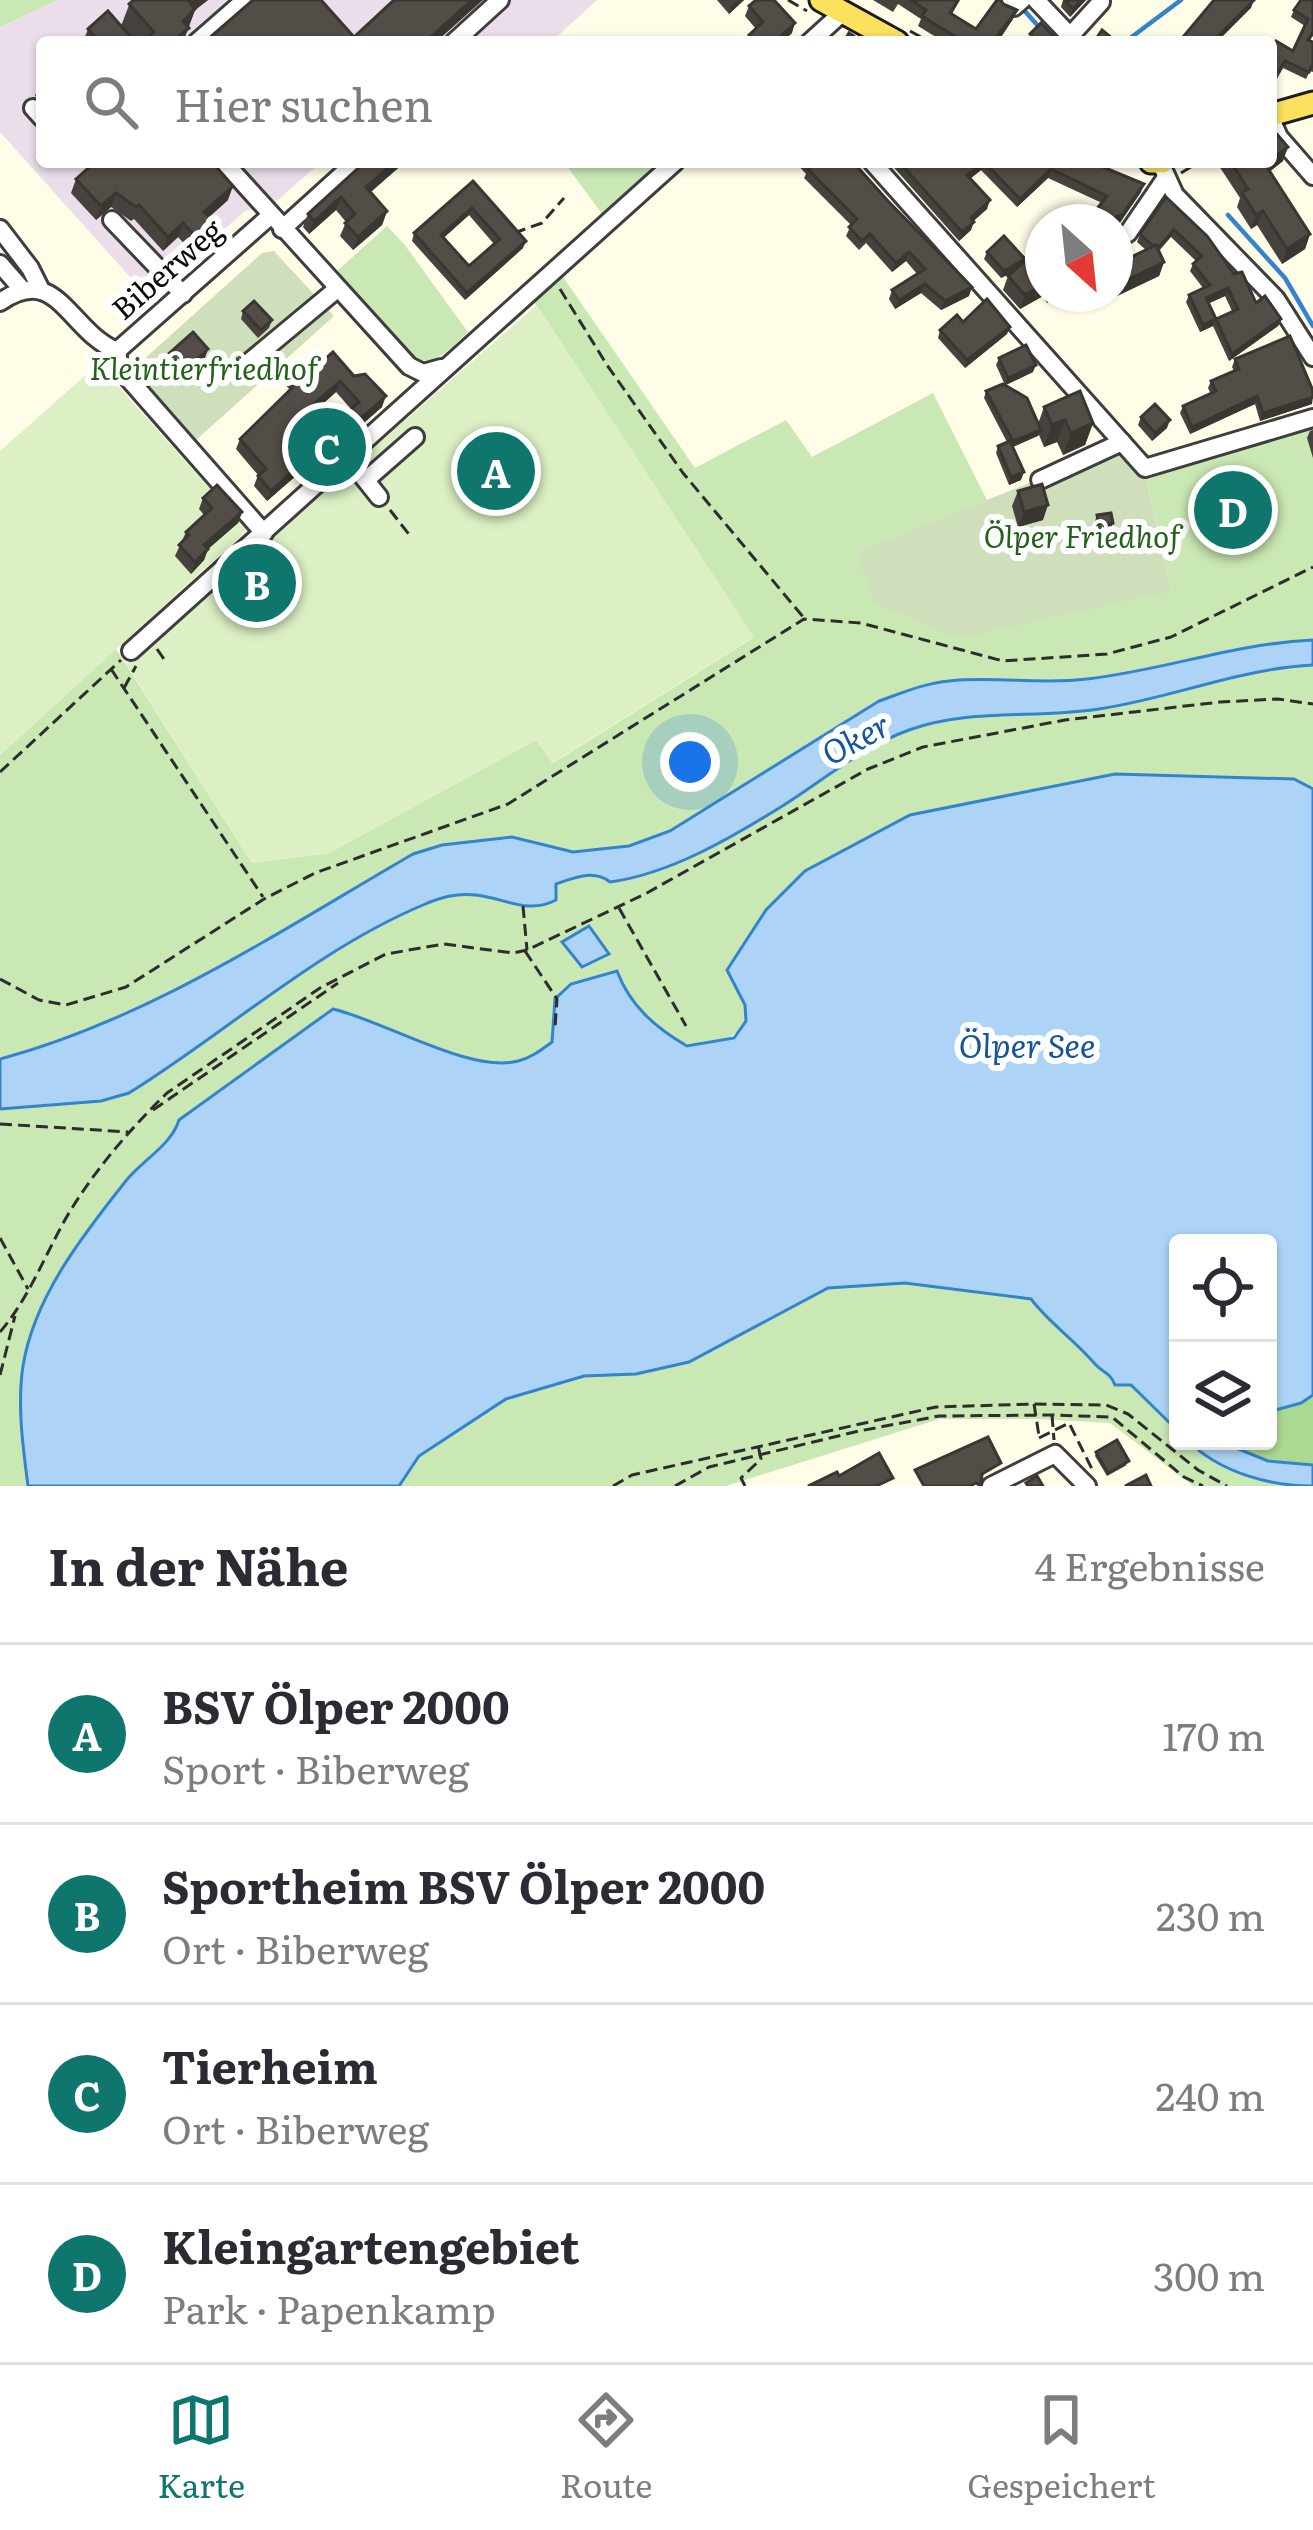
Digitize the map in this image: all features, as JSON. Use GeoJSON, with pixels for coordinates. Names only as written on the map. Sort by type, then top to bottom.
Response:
{"type":"FeatureCollection","features":[{"type":"Feature","properties":{"kind":"main road"},"geometry":{"type":"LineString","coordinates":[[821,0],[886,36]]}},
{"type":"Feature","properties":{"kind":"main road"},"geometry":{"type":"LineString","coordinates":[[1277,115],[1313,103]]}},
{"type":"Feature","properties":{"kind":"street"},"geometry":{"type":"LineString","coordinates":[[204,36],[245,0]]}},
{"type":"Feature","properties":{"kind":"street"},"geometry":{"type":"LineString","coordinates":[[461,36],[500,0]]}},
{"type":"Feature","properties":{"kind":"street"},"geometry":{"type":"LineString","coordinates":[[1075,36],[1100,2]]}},
{"type":"Feature","properties":{"kind":"street"},"geometry":{"type":"LineString","coordinates":[[1027,3],[1069,36]]}},
{"type":"Feature","properties":{"kind":"street"},"geometry":{"type":"LineString","coordinates":[[817,36],[843,13]]}},
{"type":"Feature","properties":{"kind":"street"},"geometry":{"type":"LineString","coordinates":[[1277,130],[1313,176]]}},
{"type":"Feature","properties":{"kind":"street"},"geometry":{"type":"LineString","coordinates":[[229,168],[409,366],[423,373],[442,368]]}},
{"type":"Feature","properties":{"kind":"street","name":"Biberweg"},"geometry":{"type":"LineString","coordinates":[[264,533],[120,368],[117,351],[183,294],[348,168]]}},
{"type":"Feature","properties":{"kind":"street"},"geometry":{"type":"LineString","coordinates":[[131,651],[668,168]]}},
{"type":"Feature","properties":{"kind":"street"},"geometry":{"type":"LineString","coordinates":[[877,168],[1145,468],[1313,418]]}},
{"type":"Feature","properties":{"kind":"street"},"geometry":{"type":"LineString","coordinates":[[1133,223],[1164,168]]}},
{"type":"Feature","properties":{"kind":"street"},"geometry":{"type":"LineString","coordinates":[[1164,168],[1175,195],[1276,299],[1313,357]]}},
{"type":"Feature","properties":{"kind":"street"},"geometry":{"type":"LineString","coordinates":[[112,220],[183,294]]}},
{"type":"Feature","properties":{"kind":"street"},"geometry":{"type":"LineString","coordinates":[[0,229],[30,268],[30,288]]}},
{"type":"Feature","properties":{"kind":"street"},"geometry":{"type":"LineString","coordinates":[[0,263],[30,288],[53,295],[96,342],[117,351]]}},
{"type":"Feature","properties":{"kind":"street"},"geometry":{"type":"LineString","coordinates":[[0,302],[30,288]]}},
{"type":"Feature","properties":{"kind":"street"},"geometry":{"type":"LineString","coordinates":[[242,368],[337,289]]}},
{"type":"Feature","properties":{"kind":"street"},"geometry":{"type":"LineString","coordinates":[[366,480],[415,437]]}},
{"type":"Feature","properties":{"kind":"street"},"geometry":{"type":"LineString","coordinates":[[1040,480],[1122,442]]}},
{"type":"Feature","properties":{"kind":"street"},"geometry":{"type":"LineString","coordinates":[[348,458],[385,504]]}},
{"type":"Feature","properties":{"kind":"street"},"geometry":{"type":"LineString","coordinates":[[991,1486],[1055,1454],[1091,1480]]}},
{"type":"Feature","properties":{"kind":"path"},"geometry":{"type":"LineString","coordinates":[[512,233],[542,223],[564,198]]}},
{"type":"Feature","properties":{"kind":"path"},"geometry":{"type":"LineString","coordinates":[[550,272],[683,473],[804,619]]}},
{"type":"Feature","properties":{"kind":"path"},"geometry":{"type":"LineString","coordinates":[[385,504],[411,537]]}},
{"type":"Feature","properties":{"kind":"path"},"geometry":{"type":"LineString","coordinates":[[0,979],[39,1000],[66,1005],[95,999],[162,968],[264,899],[315,873],[508,804],[804,619],[861,623],[1003,661],[1107,653],[1171,637],[1313,567]]}},
{"type":"Feature","properties":{"kind":"path"},"geometry":{"type":"LineString","coordinates":[[0,772],[131,651]]}},
{"type":"Feature","properties":{"kind":"path"},"geometry":{"type":"LineString","coordinates":[[111,669],[264,899]]}},
{"type":"Feature","properties":{"kind":"path"},"geometry":{"type":"LineString","coordinates":[[0,1332],[29,1292],[70,1210],[146,1114],[167,1094],[320,988],[386,954],[444,944],[526,951],[618,907],[868,769],[923,747],[1065,720],[1220,702],[1278,699],[1313,704]]}},
{"type":"Feature","properties":{"kind":"path"},"geometry":{"type":"LineString","coordinates":[[523,906],[526,951],[557,999],[555,1028]]}},
{"type":"Feature","properties":{"kind":"path"},"geometry":{"type":"LineString","coordinates":[[618,907],[686,1026]]}},
{"type":"Feature","properties":{"kind":"path"},"geometry":{"type":"LineString","coordinates":[[146,1114],[350,974]]}},
{"type":"Feature","properties":{"kind":"path"},"geometry":{"type":"LineString","coordinates":[[0,1124],[130,1132]]}},
{"type":"Feature","properties":{"kind":"path"},"geometry":{"type":"LineString","coordinates":[[0,1238],[29,1292]]}},
{"type":"Feature","properties":{"kind":"path"},"geometry":{"type":"LineString","coordinates":[[0,1376],[15,1314]]}},
{"type":"Feature","properties":{"kind":"path"},"geometry":{"type":"LineString","coordinates":[[1034,1404],[1040,1438],[1055,1454]]}},
{"type":"Feature","properties":{"kind":"path"},"geometry":{"type":"LineString","coordinates":[[613,1486],[632,1475],[935,1407],[1034,1404],[1106,1405],[1128,1414],[1198,1470],[1228,1486]]}},
{"type":"Feature","properties":{"kind":"path"},"geometry":{"type":"LineString","coordinates":[[675,1486],[709,1468],[760,1454],[939,1417],[1034,1415],[1112,1417],[1184,1477],[1203,1486]]}},
{"type":"Feature","properties":{"kind":"path"},"geometry":{"type":"LineString","coordinates":[[1052,1415],[1055,1454]]}},
{"type":"Feature","properties":{"kind":"path"},"geometry":{"type":"LineString","coordinates":[[1070,1416],[1091,1480]]}},
{"type":"Feature","properties":{"kind":"path"},"geometry":{"type":"LineString","coordinates":[[1040,1438],[1069,1423]]}},
{"type":"Feature","properties":{"kind":"path"},"geometry":{"type":"LineString","coordinates":[[745,1486],[741,1478],[761,1460],[758,1445]]}},
{"type":"Feature","properties":{"kind":"shaded area"},"geometry":{"type":"Polygon","coordinates":[[[58,0],[597,0],[558,36],[36,36],[36,168],[314,168],[271,206],[245,211],[148,297],[0,132],[0,27],[58,0]]]}},
{"type":"Feature","properties":{"kind":"green space"},"geometry":{"type":"Polygon","coordinates":[[[0,0],[58,0],[0,27],[0,0]]]}},
{"type":"Feature","properties":{"kind":"green space"},"geometry":{"type":"Polygon","coordinates":[[[568,168],[651,168],[652,169],[602,214],[568,168]]]}},
{"type":"Feature","properties":{"kind":"green space"},"geometry":{"type":"Polygon","coordinates":[[[387,226],[468,332],[436,358],[411,357],[335,273],[387,226]]]}},
{"type":"Feature","properties":{"kind":"green space","name":"Kleintierfriedhof"},"geometry":{"type":"Polygon","coordinates":[[[274,251],[334,316],[195,441],[133,369],[262,253],[274,251]]]}},
{"type":"Feature","properties":{"kind":"green space"},"geometry":{"type":"Polygon","coordinates":[[[561,274],[695,468],[786,420],[812,457],[933,393],[987,500],[857,553],[1171,591],[1144,469],[1313,420],[1313,789],[1294,779],[766,910],[727,970],[745,1005],[746,1021],[729,1038],[710,1046],[691,1045],[655,1025],[616,971],[571,984],[555,999],[552,1042],[511,1063],[468,1059],[333,1009],[179,1120],[170,1138],[125,1182],[77,1245],[49,1291],[23,1366],[21,1411],[28,1486],[0,1486],[0,755],[116,649],[252,863],[329,853],[536,740],[553,763],[753,638],[532,299],[561,274]]]}},
{"type":"Feature","properties":{"kind":"green space"},"geometry":{"type":"Polygon","coordinates":[[[537,305],[754,637],[552,763],[536,740],[329,853],[252,863],[126,664],[537,305]]]}},
{"type":"Feature","properties":{"kind":"green space"},"geometry":{"type":"Polygon","coordinates":[[[98,364],[247,530],[0,755],[0,451],[98,364]]]}},
{"type":"Feature","properties":{"kind":"green space","name":"Ölper Friedhof"},"geometry":{"type":"Polygon","coordinates":[[[1124,445],[1144,469],[1171,591],[956,639],[874,602],[857,552],[1124,445]]]}},
{"type":"Feature","properties":{"kind":"green space"},"geometry":{"type":"Polygon","coordinates":[[[905,1283],[1031,1299],[1115,1385],[1131,1385],[1169,1422],[1169,1450],[1201,1450],[1230,1470],[1304,1486],[1193,1486],[1110,1423],[939,1419],[726,1486],[399,1486],[419,1456],[506,1399],[584,1376],[636,1374],[689,1362],[828,1288],[905,1283]]]}},
{"type":"Feature","properties":{"kind":"green space"},"geometry":{"type":"Polygon","coordinates":[[[1313,1395],[1313,1465],[1268,1461],[1241,1450],[1277,1450],[1277,1410],[1313,1395]]]}},
{"type":"Feature","properties":{"kind":"water","name":"Oker"},"geometry":{"type":"Polygon","coordinates":[[[1313,640],[1313,665],[1258,672],[1099,709],[979,716],[909,730],[860,754],[784,805],[678,863],[610,882],[597,876],[577,877],[556,884],[556,900],[545,904],[449,896],[384,923],[309,968],[129,1093],[101,1101],[0,1109],[0,1059],[55,1042],[161,997],[413,854],[442,845],[512,837],[573,852],[629,846],[670,831],[879,701],[931,684],[1087,679],[1313,640]]]}},
{"type":"Feature","properties":{"kind":"water","name":"Ölper See"},"geometry":{"type":"Polygon","coordinates":[[[1115,774],[1294,779],[1313,789],[1313,1395],[1277,1410],[1277,1234],[1169,1234],[1169,1422],[1131,1385],[1115,1385],[1031,1299],[905,1283],[828,1288],[689,1362],[636,1374],[584,1376],[506,1399],[419,1456],[399,1486],[28,1486],[21,1381],[38,1316],[62,1268],[93,1223],[169,1138],[179,1120],[333,1009],[476,1060],[518,1061],[552,1042],[555,999],[571,984],[617,971],[645,1015],[687,1046],[734,1038],[746,1021],[745,1005],[727,970],[766,910],[805,871],[910,815],[1115,774]]]}},
{"type":"Feature","properties":{"kind":"water"},"geometry":{"type":"Polygon","coordinates":[[[589,926],[609,954],[582,967],[562,942],[589,926]]]}},
{"type":"Feature","properties":{"kind":"water"},"geometry":{"type":"Polygon","coordinates":[[[1241,1450],[1268,1461],[1313,1465],[1313,1486],[1246,1475],[1201,1452],[1241,1450]]]}},
{"type":"Feature","properties":{"kind":"building"},"geometry":{"type":"Polygon","coordinates":[[[134,0],[188,0],[195,9],[183,21],[189,28],[179,36],[150,36],[154,32],[129,4],[134,0]]]}},
{"type":"Feature","properties":{"kind":"building"},"geometry":{"type":"Polygon","coordinates":[[[253,0],[321,0],[353,36],[211,36],[253,0]]]}},
{"type":"Feature","properties":{"kind":"building"},"geometry":{"type":"Polygon","coordinates":[[[394,0],[472,0],[432,36],[355,36],[394,0]]]}},
{"type":"Feature","properties":{"kind":"building"},"geometry":{"type":"Polygon","coordinates":[[[756,0],[774,0],[795,23],[781,36],[750,36],[763,22],[749,6],[756,0]]]}},
{"type":"Feature","properties":{"kind":"building"},"geometry":{"type":"Polygon","coordinates":[[[911,0],[958,0],[950,13],[976,29],[997,0],[1017,10],[997,36],[954,36],[922,16],[926,10],[911,0]]]}},
{"type":"Feature","properties":{"kind":"building"},"geometry":{"type":"Polygon","coordinates":[[[1214,0],[1254,0],[1218,36],[1184,36],[1214,0]]]}},
{"type":"Feature","properties":{"kind":"building"},"geometry":{"type":"Polygon","coordinates":[[[1301,0],[1313,0],[1309,72],[1285,61],[1277,70],[1277,42],[1293,51],[1308,19],[1294,10],[1301,0]]]}},
{"type":"Feature","properties":{"kind":"building"},"geometry":{"type":"Polygon","coordinates":[[[108,11],[130,36],[94,36],[88,29],[108,11]]]}},
{"type":"Feature","properties":{"kind":"building"},"geometry":{"type":"Polygon","coordinates":[[[1041,23],[1053,36],[1032,36],[1041,23]]]}},
{"type":"Feature","properties":{"kind":"building"},"geometry":{"type":"Polygon","coordinates":[[[1277,134],[1288,147],[1277,155],[1277,134]]]}},
{"type":"Feature","properties":{"kind":"building"},"geometry":{"type":"Polygon","coordinates":[[[88,168],[217,168],[233,186],[204,212],[211,219],[194,235],[183,223],[168,237],[139,205],[116,193],[101,206],[76,179],[88,168]]]}},
{"type":"Feature","properties":{"kind":"building"},"geometry":{"type":"Polygon","coordinates":[[[358,168],[388,168],[366,187],[387,211],[358,237],[345,223],[355,214],[341,197],[314,221],[308,214],[358,168]]]}},
{"type":"Feature","properties":{"kind":"building"},"geometry":{"type":"Polygon","coordinates":[[[858,168],[972,287],[945,301],[925,284],[899,300],[892,290],[925,269],[909,252],[896,263],[870,234],[862,241],[849,227],[857,219],[808,169],[858,168]]]}},
{"type":"Feature","properties":{"kind":"building"},"geometry":{"type":"Polygon","coordinates":[[[904,168],[976,168],[967,175],[990,200],[962,232],[904,168]]]}},
{"type":"Feature","properties":{"kind":"building"},"geometry":{"type":"Polygon","coordinates":[[[990,168],[1105,168],[1144,184],[1130,204],[1101,204],[1107,196],[1051,169],[1020,199],[990,168]]]}},
{"type":"Feature","properties":{"kind":"building"},"geometry":{"type":"Polygon","coordinates":[[[1235,168],[1268,168],[1310,234],[1287,249],[1263,211],[1256,215],[1242,193],[1248,189],[1235,168]]]}},
{"type":"Feature","properties":{"kind":"building"},"geometry":{"type":"Polygon","coordinates":[[[473,181],[526,241],[467,293],[414,233],[473,181]],[[472,208],[441,235],[469,266],[500,239],[472,208]]]}},
{"type":"Feature","properties":{"kind":"building"},"geometry":{"type":"Polygon","coordinates":[[[1166,197],[1207,236],[1234,274],[1242,272],[1256,303],[1265,296],[1281,319],[1232,354],[1216,319],[1203,325],[1189,295],[1210,285],[1193,264],[1202,256],[1174,230],[1158,248],[1140,234],[1166,197]],[[1228,288],[1206,298],[1216,319],[1238,309],[1228,288]]]}},
{"type":"Feature","properties":{"kind":"building"},"geometry":{"type":"Polygon","coordinates":[[[1004,236],[1025,259],[1004,271],[987,252],[1004,236]]]}},
{"type":"Feature","properties":{"kind":"building"},"geometry":{"type":"Polygon","coordinates":[[[1156,245],[1164,262],[1133,277],[1133,256],[1156,245]]]}},
{"type":"Feature","properties":{"kind":"building"},"geometry":{"type":"Polygon","coordinates":[[[1025,261],[1025,295],[1008,276],[1025,261]]]}},
{"type":"Feature","properties":{"kind":"building"},"geometry":{"type":"Polygon","coordinates":[[[987,299],[1010,327],[967,360],[940,330],[957,315],[963,322],[987,299]]]}},
{"type":"Feature","properties":{"kind":"building"},"geometry":{"type":"Polygon","coordinates":[[[254,301],[272,320],[261,330],[243,311],[254,301]]]}},
{"type":"Feature","properties":{"kind":"building"},"geometry":{"type":"Polygon","coordinates":[[[193,332],[208,349],[181,374],[165,357],[193,332]]]}},
{"type":"Feature","properties":{"kind":"building"},"geometry":{"type":"Polygon","coordinates":[[[1290,336],[1313,397],[1263,413],[1257,396],[1192,427],[1183,406],[1216,391],[1211,381],[1239,369],[1235,359],[1290,336]]]}},
{"type":"Feature","properties":{"kind":"building"},"geometry":{"type":"Polygon","coordinates":[[[1026,345],[1036,365],[1008,378],[999,358],[1026,345]]]}},
{"type":"Feature","properties":{"kind":"building"},"geometry":{"type":"Polygon","coordinates":[[[333,352],[354,376],[365,374],[386,396],[330,446],[321,436],[359,402],[340,381],[313,405],[317,411],[282,442],[301,463],[271,491],[258,476],[266,469],[240,439],[297,383],[288,372],[301,361],[311,372],[333,352]]]}},
{"type":"Feature","properties":{"kind":"building"},"geometry":{"type":"Polygon","coordinates":[[[1003,384],[1027,398],[1041,430],[1013,441],[986,391],[1003,384]]]}},
{"type":"Feature","properties":{"kind":"building"},"geometry":{"type":"Polygon","coordinates":[[[1080,391],[1093,423],[1071,433],[1065,420],[1052,425],[1044,407],[1080,391]]]}},
{"type":"Feature","properties":{"kind":"building"},"geometry":{"type":"Polygon","coordinates":[[[1155,404],[1170,420],[1155,433],[1141,417],[1155,404]]]}},
{"type":"Feature","properties":{"kind":"building"},"geometry":{"type":"Polygon","coordinates":[[[1010,441],[1024,472],[1011,477],[998,446],[1010,441]]]}},
{"type":"Feature","properties":{"kind":"building"},"geometry":{"type":"Polygon","coordinates":[[[1042,484],[1048,505],[1024,512],[1018,491],[1042,484]]]}},
{"type":"Feature","properties":{"kind":"building"},"geometry":{"type":"Polygon","coordinates":[[[217,485],[242,512],[204,545],[208,549],[195,562],[179,545],[212,508],[203,498],[217,485]]]}},
{"type":"Feature","properties":{"kind":"building"},"geometry":{"type":"Polygon","coordinates":[[[1111,513],[1113,523],[1099,526],[1097,515],[1111,513]]]}},
{"type":"Feature","properties":{"kind":"building"},"geometry":{"type":"Polygon","coordinates":[[[272,548],[287,565],[250,596],[236,578],[272,548]]]}},
{"type":"Feature","properties":{"kind":"building"},"geometry":{"type":"Polygon","coordinates":[[[988,1437],[1001,1463],[982,1474],[981,1486],[924,1486],[915,1470],[988,1437]]]}},
{"type":"Feature","properties":{"kind":"building"},"geometry":{"type":"Polygon","coordinates":[[[1117,1440],[1129,1461],[1108,1473],[1096,1452],[1117,1440]]]}},
{"type":"Feature","properties":{"kind":"building"},"geometry":{"type":"Polygon","coordinates":[[[879,1453],[893,1478],[876,1486],[808,1486],[837,1472],[839,1476],[879,1453]]]}},
{"type":"Feature","properties":{"kind":"building"},"geometry":{"type":"Polygon","coordinates":[[[1146,1475],[1151,1486],[1125,1486],[1146,1475]]]}},
{"type":"Feature","properties":{"kind":"building"},"geometry":{"type":"Polygon","coordinates":[[[1037,1476],[1043,1486],[1028,1486],[1026,1483],[1037,1476]]]}},
{"type":"Feature","properties":{"kind":"waterway"},"geometry":{"type":"LineString","coordinates":[[1133,36],[1181,0]]}},
{"type":"Feature","properties":{"kind":"waterway"},"geometry":{"type":"LineString","coordinates":[[1023,9],[1039,27]]}},
{"type":"Feature","properties":{"kind":"waterway"},"geometry":{"type":"LineString","coordinates":[[1228,215],[1285,278],[1313,326]]}},
{"type":"Feature","properties":{"kind":"place","name":"Tierheim"},"geometry":{"type":"Point","coordinates":[327,447]}},
{"type":"Feature","properties":{"kind":"place","name":"BSV Ölper 2000"},"geometry":{"type":"Point","coordinates":[496,471]}},
{"type":"Feature","properties":{"kind":"place","name":"Kleingartengebiet"},"geometry":{"type":"Point","coordinates":[1233,510]}},
{"type":"Feature","properties":{"kind":"place","name":"Sportheim BSV Ölper 2000"},"geometry":{"type":"Point","coordinates":[257,583]}}]}
